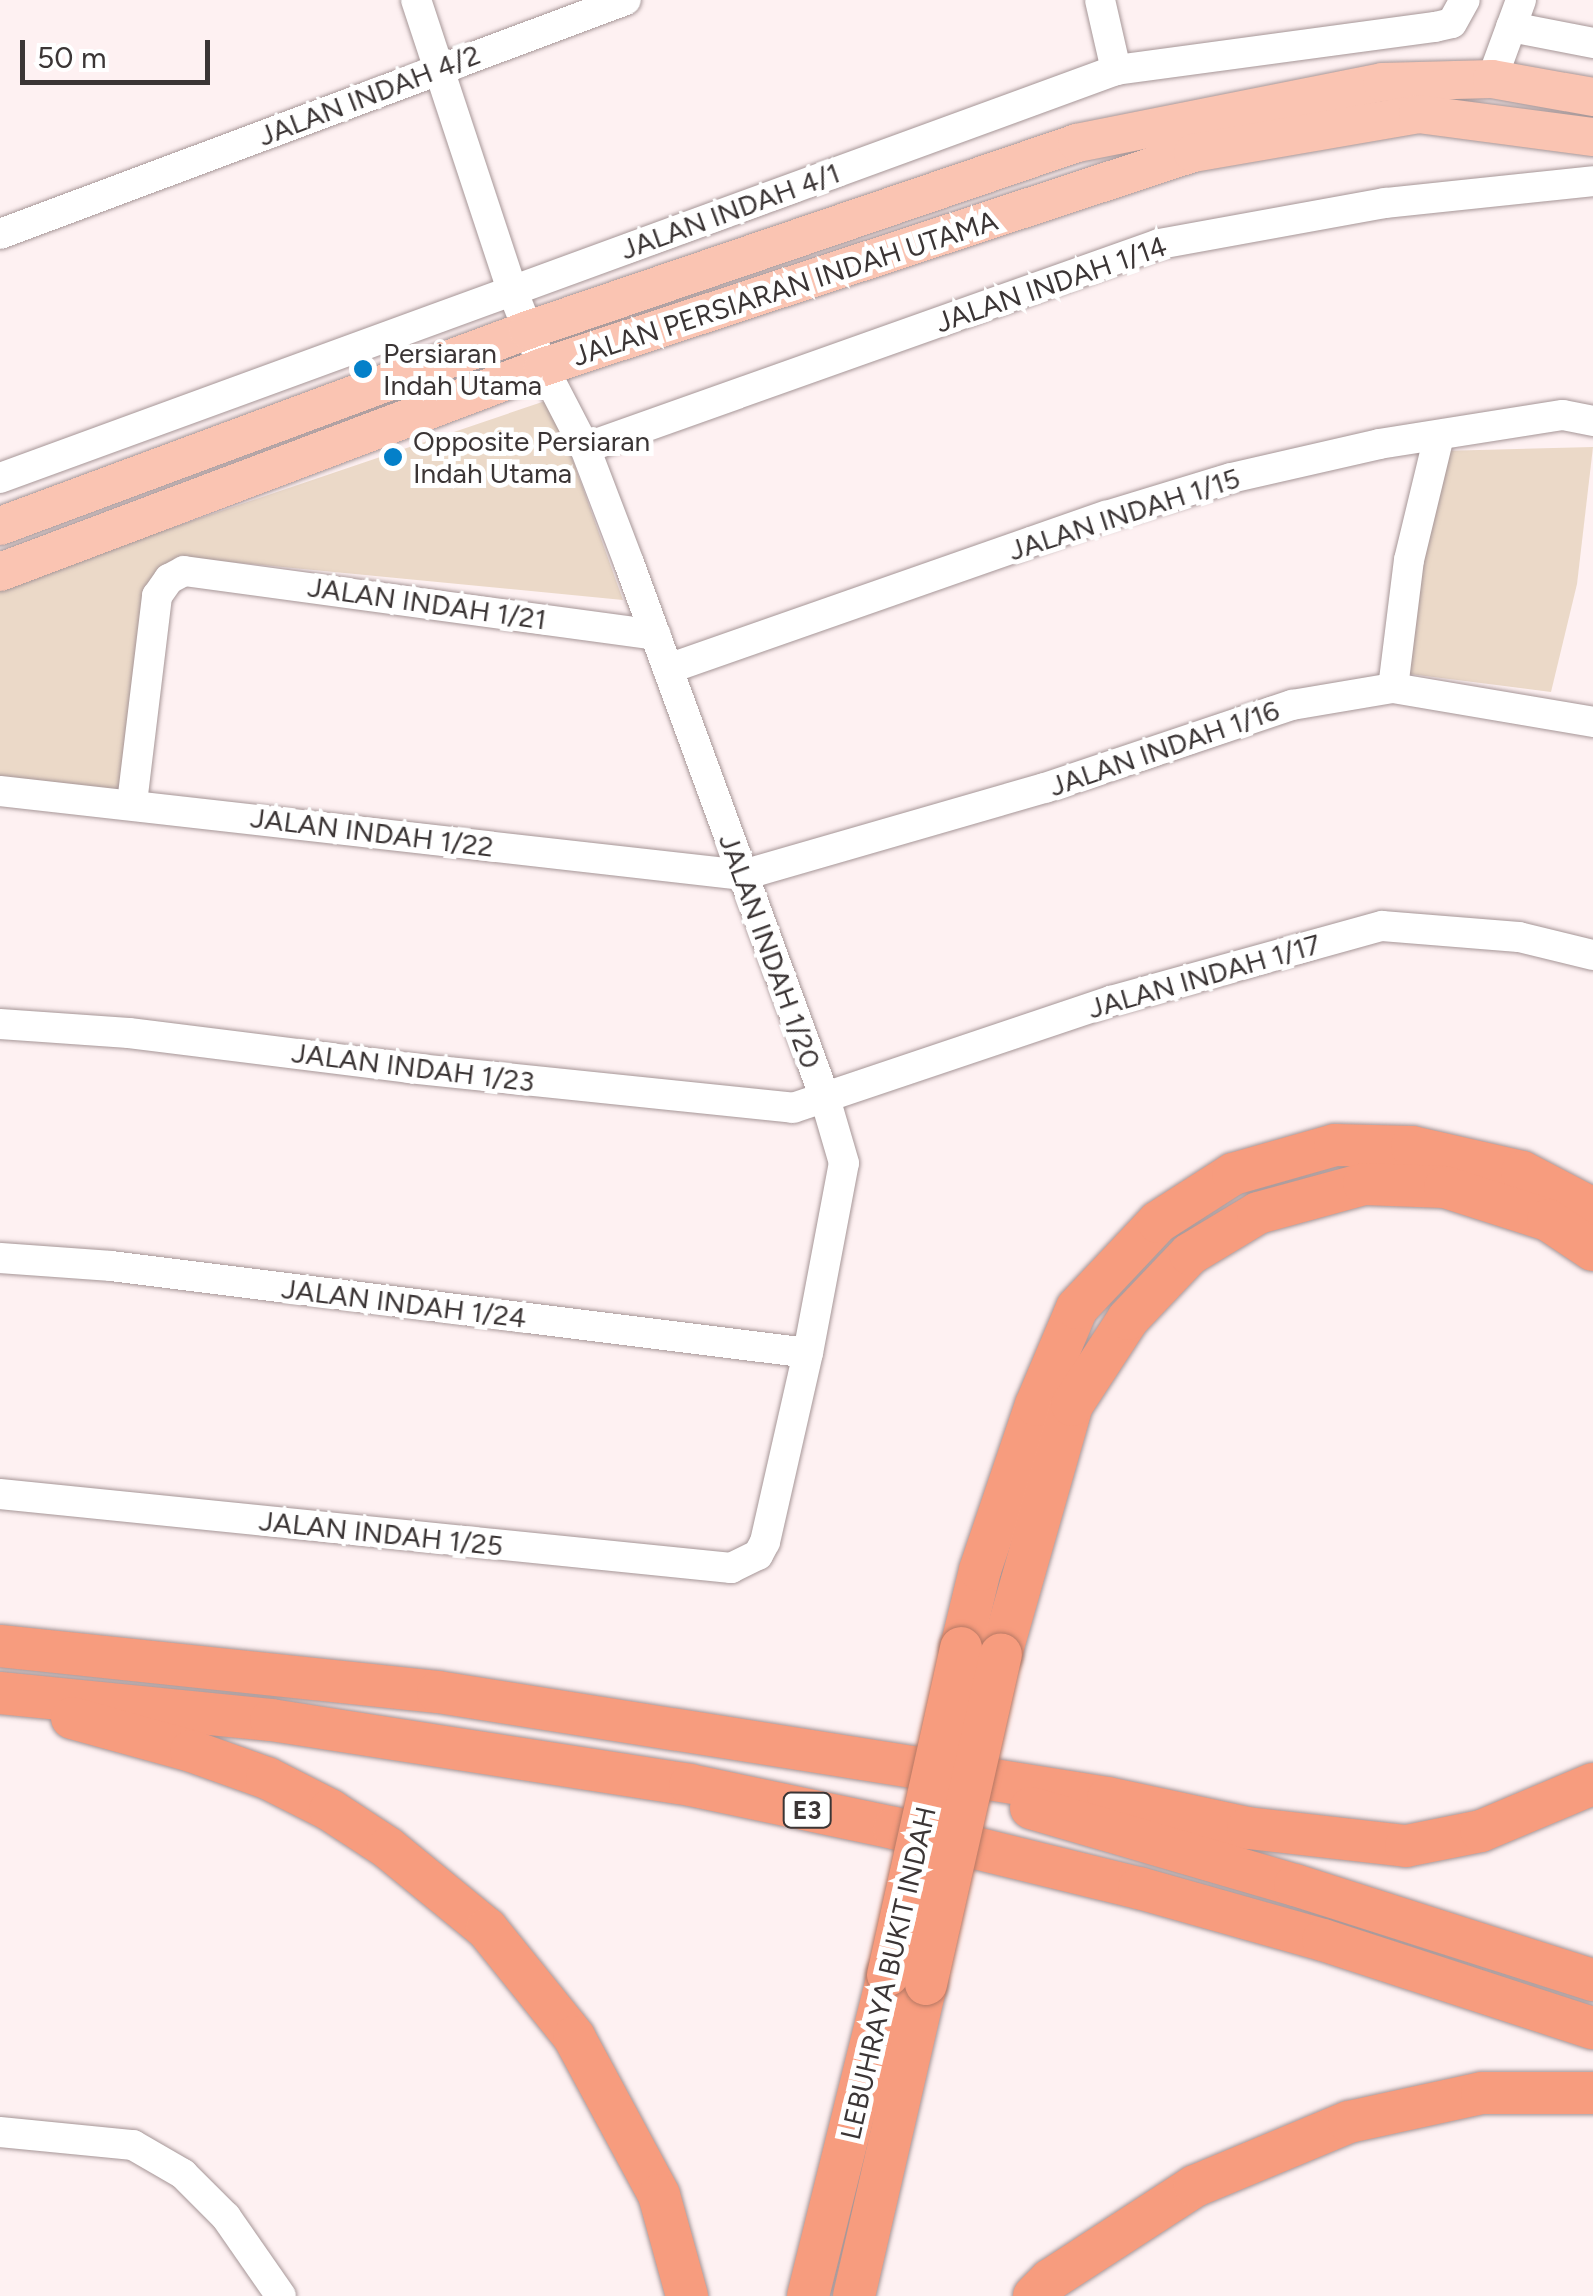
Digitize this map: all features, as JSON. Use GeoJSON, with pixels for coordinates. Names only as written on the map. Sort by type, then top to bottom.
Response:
{"type":"FeatureCollection","features":[{"type":"Feature","properties":{"kind":"highway"},"geometry":{"type":"LineString","coordinates":[[981,1651],[986,1552],[1036,1405],[1077,1308],[1158,1222],[1233,1174],[1336,1145],[1412,1146],[1522,1172],[1593,1209]]}},
{"type":"Feature","properties":{"kind":"highway"},"geometry":{"type":"LineString","coordinates":[[981,1651],[1072,1405],[1128,1319],[1190,1254],[1258,1214],[1364,1184],[1445,1187],[1548,1220],[1593,1250]]}},
{"type":"Feature","properties":{"kind":"highway","name":"E3"},"geometry":{"type":"LineString","coordinates":[[0,1646],[438,1692],[862,1759],[1294,1885],[1593,1980]]}},
{"type":"Feature","properties":{"kind":"highway","name":"LEBUHRAYA BUKIT INDAH"},"geometry":{"type":"LineString","coordinates":[[854,2296],[907,1980],[981,1651]]}},
{"type":"Feature","properties":{"kind":"highway"},"geometry":{"type":"LineString","coordinates":[[0,1695],[191,1751],[267,1778],[330,1810],[388,1848],[487,1929],[574,2037],[659,2195],[687,2296]]}},
{"type":"Feature","properties":{"kind":"highway","name":"E3"},"geometry":{"type":"LineString","coordinates":[[0,1695],[271,1720],[489,1750],[838,1816],[1140,1888],[1341,1946],[1593,2028]]}},
{"type":"Feature","properties":{"kind":"highway"},"geometry":{"type":"LineString","coordinates":[[862,1759],[1108,1798],[1248,1828],[1406,1846],[1481,1831],[1593,1784]]}},
{"type":"Feature","properties":{"kind":"highway","name":"LEBUHRAYA BUKIT INDAH"},"geometry":{"type":"LineString","coordinates":[[808,2296],[907,1980]]}},
{"type":"Feature","properties":{"kind":"highway"},"geometry":{"type":"LineString","coordinates":[[1034,2296],[1050,2280],[1195,2186],[1349,2122],[1482,2093],[1593,2094]]}},
{"type":"Feature","properties":{"kind":"main road","name":"JALAN PERSIARAN INDAH UTAMA"},"geometry":{"type":"LineString","coordinates":[[0,526],[528,330],[1077,142],[1382,82],[1492,80],[1593,98]]}},
{"type":"Feature","properties":{"kind":"main road","name":"JALAN PERSIARAN INDAH UTAMA"},"geometry":{"type":"LineString","coordinates":[[0,572],[543,367],[1192,153],[1418,114],[1593,137]]}},
{"type":"Feature","properties":{"kind":"street","name":"JALAN INDAH 1/20"},"geometry":{"type":"LineString","coordinates":[[416,0],[512,290],[543,367],[586,448],[825,1098],[844,1163],[808,1353],[765,1542],[758,1555]]}},
{"type":"Feature","properties":{"kind":"street","name":"JALAN INDAH 4/2"},"geometry":{"type":"LineString","coordinates":[[0,234],[626,0]]}},
{"type":"Feature","properties":{"kind":"street"},"geometry":{"type":"LineString","coordinates":[[1100,0],[1116,70]]}},
{"type":"Feature","properties":{"kind":"street","name":"JALAN INDAH 4/1"},"geometry":{"type":"LineString","coordinates":[[0,478],[1116,70],[1436,28],[1452,23],[1465,0]]}},
{"type":"Feature","properties":{"kind":"street"},"geometry":{"type":"LineString","coordinates":[[1492,80],[1516,14],[1593,43]]}},
{"type":"Feature","properties":{"kind":"street","name":"JALAN INDAH 1/14"},"geometry":{"type":"LineString","coordinates":[[586,448],[1159,244],[1385,203],[1593,181]]}},
{"type":"Feature","properties":{"kind":"street","name":"JALAN INDAH 1/15"},"geometry":{"type":"LineString","coordinates":[[668,669],[1106,516],[1231,478],[1379,444],[1563,415],[1593,421]]}},
{"type":"Feature","properties":{"kind":"street"},"geometry":{"type":"LineString","coordinates":[[1393,688],[1409,560],[1439,436]]}},
{"type":"Feature","properties":{"kind":"street","name":"JALAN INDAH 1/21"},"geometry":{"type":"LineString","coordinates":[[132,803],[157,596],[169,580],[184,571],[199,570],[656,636]]}},
{"type":"Feature","properties":{"kind":"street","name":"JALAN INDAH 1/16"},"geometry":{"type":"LineString","coordinates":[[743,875],[1045,788],[1292,705],[1393,688],[1593,722]]}},
{"type":"Feature","properties":{"kind":"street","name":"JALAN INDAH 1/22"},"geometry":{"type":"LineString","coordinates":[[0,791],[743,875]]}},
{"type":"Feature","properties":{"kind":"street","name":"JALAN INDAH 1/17"},"geometry":{"type":"LineString","coordinates":[[825,1098],[1111,1001],[1382,926],[1519,936],[1593,955]]}},
{"type":"Feature","properties":{"kind":"street","name":"JALAN INDAH 1/23"},"geometry":{"type":"LineString","coordinates":[[0,1024],[129,1033],[410,1068],[793,1108],[825,1098]]}},
{"type":"Feature","properties":{"kind":"street","name":"JALAN INDAH 1/24"},"geometry":{"type":"LineString","coordinates":[[0,1258],[111,1266],[808,1353]]}},
{"type":"Feature","properties":{"kind":"street","name":"JALAN INDAH 1/25"},"geometry":{"type":"LineString","coordinates":[[0,1494],[731,1568],[758,1555]]}},
{"type":"Feature","properties":{"kind":"street"},"geometry":{"type":"LineString","coordinates":[[0,2132],[133,2145],[166,2164],[183,2174],[226,2217],[281,2296]]}},
{"type":"Feature","properties":{"kind":"shaded area"},"geometry":{"type":"Polygon","coordinates":[[[551,399],[623,600],[200,559],[172,565],[122,792],[0,781],[0,586],[551,399]]]}},
{"type":"Feature","properties":{"kind":"shaded area"},"geometry":{"type":"Polygon","coordinates":[[[1593,447],[1577,584],[1551,692],[1402,673],[1442,451],[1593,447]]]}},
{"type":"Feature","properties":{"kind":"place","name":"Persiaran Indah Utama"},"geometry":{"type":"Point","coordinates":[363,369]}},
{"type":"Feature","properties":{"kind":"place","name":"Opposite Persiaran Indah Utama"},"geometry":{"type":"Point","coordinates":[393,457]}}]}
